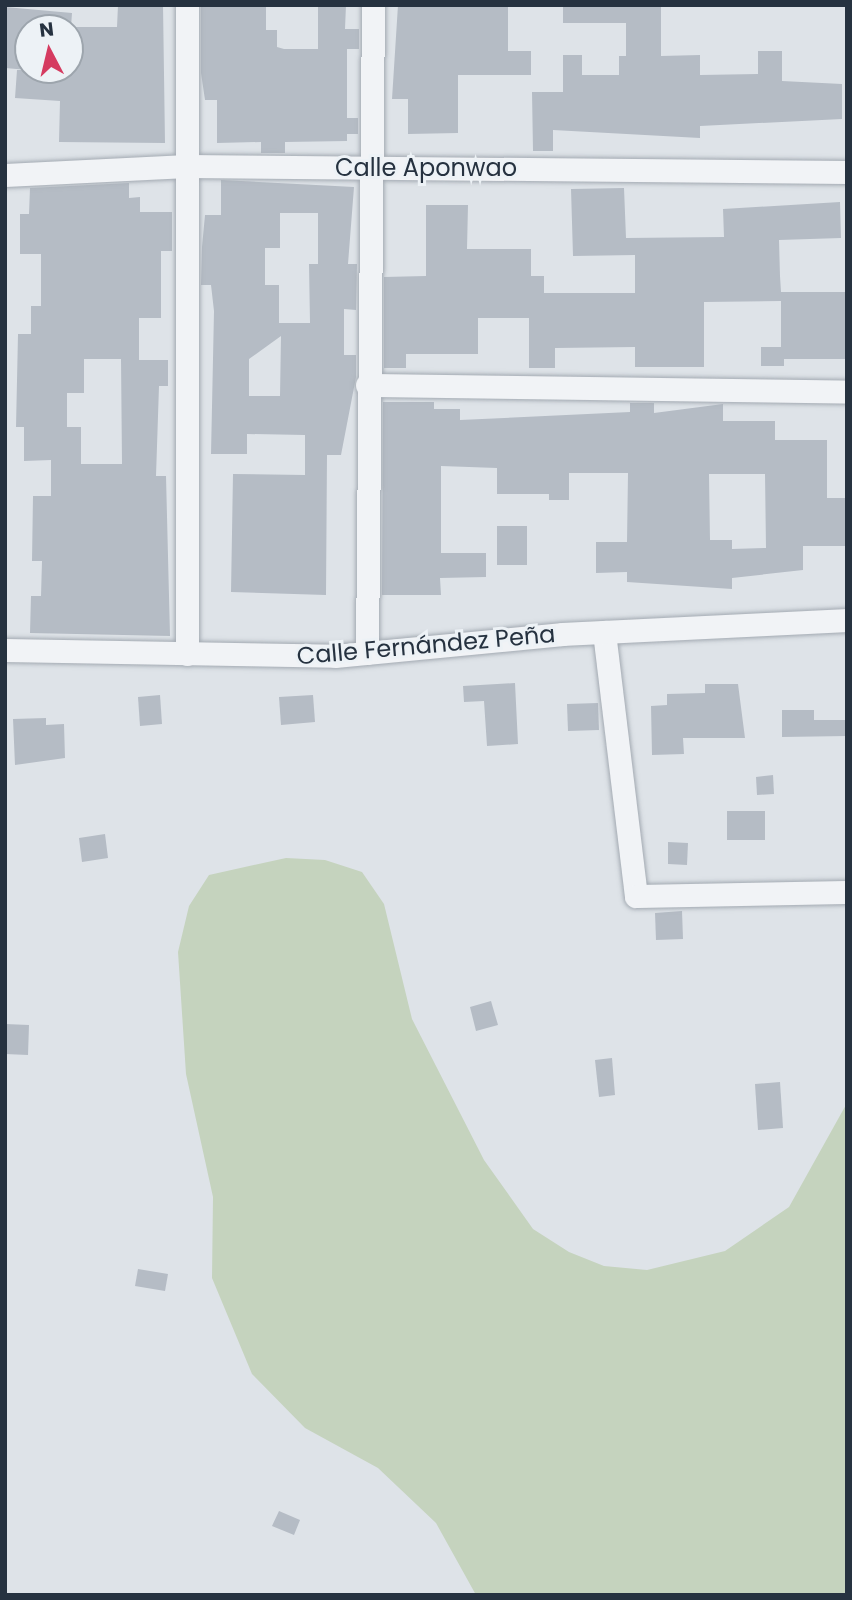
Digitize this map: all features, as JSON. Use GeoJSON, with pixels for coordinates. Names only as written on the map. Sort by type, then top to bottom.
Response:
{"type":"FeatureCollection","features":[{"type":"Feature","properties":{"kind":"street"},"geometry":{"type":"LineString","coordinates":[[187,5],[187,654]]}},
{"type":"Feature","properties":{"kind":"street"},"geometry":{"type":"LineString","coordinates":[[367,653],[367,385],[373,5]]}},
{"type":"Feature","properties":{"kind":"street","name":"Calle Aponwao"},"geometry":{"type":"LineString","coordinates":[[5,174],[187,166],[847,172]]}},
{"type":"Feature","properties":{"kind":"street"},"geometry":{"type":"LineString","coordinates":[[367,385],[847,393]]}},
{"type":"Feature","properties":{"kind":"street","name":"Calle Fernández Peña"},"geometry":{"type":"LineString","coordinates":[[5,650],[187,654],[367,653],[604,632],[847,620]]}},
{"type":"Feature","properties":{"kind":"street"},"geometry":{"type":"LineString","coordinates":[[604,632],[636,897],[847,892]]}},
{"type":"Feature","properties":{"kind":"green space"},"geometry":{"type":"Polygon","coordinates":[[[286,858],[325,860],[362,872],[384,904],[412,1019],[484,1160],[533,1229],[569,1252],[604,1266],[647,1270],[725,1251],[789,1207],[847,1103],[847,1595],[476,1595],[436,1523],[378,1468],[305,1428],[252,1374],[212,1278],[213,1197],[186,1074],[178,952],[189,906],[209,875],[286,858]]]}},
{"type":"Feature","properties":{"kind":"building"},"geometry":{"type":"Polygon","coordinates":[[[118,5],[163,5],[165,143],[59,142],[60,101],[15,98],[16,84],[84,84],[84,27],[117,27],[118,5]]]}},
{"type":"Feature","properties":{"kind":"building"},"geometry":{"type":"Polygon","coordinates":[[[201,5],[266,5],[266,30],[277,30],[277,47],[318,49],[318,5],[346,5],[345,29],[359,29],[359,49],[347,49],[347,118],[358,118],[358,134],[347,134],[347,141],[285,142],[285,153],[261,153],[261,142],[217,143],[217,100],[205,100],[201,73],[201,5]]]}},
{"type":"Feature","properties":{"kind":"building"},"geometry":{"type":"Polygon","coordinates":[[[398,5],[508,5],[508,51],[531,51],[531,75],[458,75],[458,133],[408,134],[408,99],[392,99],[398,5]]]}},
{"type":"Feature","properties":{"kind":"building"},"geometry":{"type":"Polygon","coordinates":[[[563,5],[661,6],[661,56],[700,55],[700,75],[758,74],[758,51],[782,51],[782,81],[842,84],[842,119],[700,126],[700,138],[553,130],[553,151],[533,151],[532,92],[563,92],[563,55],[582,55],[582,75],[619,75],[619,56],[626,56],[626,23],[563,23],[563,5]]]}},
{"type":"Feature","properties":{"kind":"building"},"geometry":{"type":"Polygon","coordinates":[[[5,7],[72,13],[14,14],[14,69],[5,68],[5,7]]]}},
{"type":"Feature","properties":{"kind":"building"},"geometry":{"type":"Polygon","coordinates":[[[221,180],[354,187],[348,264],[357,264],[356,310],[344,309],[344,355],[356,355],[356,377],[341,455],[327,455],[326,595],[231,592],[233,474],[305,475],[305,435],[247,434],[247,454],[211,454],[214,311],[211,285],[201,285],[202,247],[205,215],[221,215],[221,180]],[[280,213],[280,248],[265,248],[265,285],[279,285],[279,323],[310,323],[309,264],[318,264],[318,213],[280,213]],[[281,336],[249,359],[249,396],[280,396],[281,336]]]}},
{"type":"Feature","properties":{"kind":"building"},"geometry":{"type":"Polygon","coordinates":[[[129,183],[129,198],[140,197],[140,212],[172,212],[172,251],[161,251],[161,318],[139,318],[139,360],[168,360],[168,386],[159,386],[156,476],[166,476],[170,636],[30,633],[31,596],[41,596],[42,561],[32,561],[33,496],[51,496],[51,460],[24,461],[24,427],[16,427],[18,334],[31,334],[31,306],[41,306],[41,254],[20,254],[20,214],[29,214],[30,188],[129,183]],[[84,359],[84,393],[67,393],[67,427],[81,427],[81,464],[122,464],[121,359],[84,359]]]}},
{"type":"Feature","properties":{"kind":"building"},"geometry":{"type":"Polygon","coordinates":[[[624,188],[626,238],[724,237],[723,209],[840,202],[841,238],[779,240],[780,276],[781,292],[847,292],[847,359],[784,359],[784,366],[761,366],[761,347],[781,347],[781,301],[704,302],[704,367],[635,367],[635,347],[555,348],[555,368],[529,368],[529,318],[478,318],[478,354],[406,354],[406,368],[384,368],[384,277],[426,276],[426,205],[468,205],[467,249],[531,249],[531,276],[544,276],[544,293],[635,293],[635,255],[573,256],[571,189],[624,188]]]}},
{"type":"Feature","properties":{"kind":"building"},"geometry":{"type":"Polygon","coordinates":[[[383,402],[434,402],[434,409],[460,409],[460,420],[630,412],[630,403],[654,403],[654,413],[723,404],[723,421],[775,421],[775,440],[827,440],[827,498],[847,498],[847,546],[803,546],[803,570],[732,578],[732,589],[627,582],[627,572],[596,573],[596,542],[627,542],[628,473],[569,473],[569,500],[549,500],[549,494],[497,494],[497,468],[441,466],[441,553],[486,553],[486,577],[440,578],[441,595],[382,595],[383,402]],[[709,474],[710,540],[732,540],[732,549],[766,548],[765,474],[709,474]]]}},
{"type":"Feature","properties":{"kind":"building"},"geometry":{"type":"Polygon","coordinates":[[[497,526],[527,526],[527,565],[497,565],[497,526]]]}},
{"type":"Feature","properties":{"kind":"building"},"geometry":{"type":"Polygon","coordinates":[[[515,683],[518,744],[487,746],[484,701],[464,702],[463,686],[515,683]]]}},
{"type":"Feature","properties":{"kind":"building"},"geometry":{"type":"Polygon","coordinates":[[[705,684],[738,684],[745,738],[683,738],[684,754],[652,755],[651,706],[667,705],[667,694],[705,693],[705,684]]]}},
{"type":"Feature","properties":{"kind":"building"},"geometry":{"type":"Polygon","coordinates":[[[160,695],[162,724],[140,726],[138,697],[160,695]]]}},
{"type":"Feature","properties":{"kind":"building"},"geometry":{"type":"Polygon","coordinates":[[[313,695],[315,722],[281,725],[279,697],[313,695]]]}},
{"type":"Feature","properties":{"kind":"building"},"geometry":{"type":"Polygon","coordinates":[[[598,703],[599,730],[568,731],[567,704],[598,703]]]}},
{"type":"Feature","properties":{"kind":"building"},"geometry":{"type":"Polygon","coordinates":[[[782,710],[814,710],[814,720],[847,720],[847,736],[782,737],[782,710]]]}},
{"type":"Feature","properties":{"kind":"building"},"geometry":{"type":"Polygon","coordinates":[[[46,718],[46,725],[64,724],[65,758],[15,765],[13,719],[46,718]]]}},
{"type":"Feature","properties":{"kind":"building"},"geometry":{"type":"Polygon","coordinates":[[[773,775],[774,794],[757,795],[756,777],[773,775]]]}},
{"type":"Feature","properties":{"kind":"building"},"geometry":{"type":"Polygon","coordinates":[[[727,811],[765,811],[765,840],[727,840],[727,811]]]}},
{"type":"Feature","properties":{"kind":"building"},"geometry":{"type":"Polygon","coordinates":[[[105,834],[108,858],[82,862],[79,838],[105,834]]]}},
{"type":"Feature","properties":{"kind":"building"},"geometry":{"type":"Polygon","coordinates":[[[668,842],[688,843],[687,865],[668,864],[668,842]]]}},
{"type":"Feature","properties":{"kind":"building"},"geometry":{"type":"Polygon","coordinates":[[[682,911],[683,939],[656,940],[655,913],[682,911]]]}},
{"type":"Feature","properties":{"kind":"building"},"geometry":{"type":"Polygon","coordinates":[[[491,1001],[498,1025],[476,1031],[470,1007],[491,1001]]]}},
{"type":"Feature","properties":{"kind":"building"},"geometry":{"type":"Polygon","coordinates":[[[5,1024],[29,1025],[28,1055],[5,1054],[5,1024]]]}},
{"type":"Feature","properties":{"kind":"building"},"geometry":{"type":"Polygon","coordinates":[[[612,1058],[615,1095],[599,1097],[595,1060],[612,1058]]]}},
{"type":"Feature","properties":{"kind":"building"},"geometry":{"type":"Polygon","coordinates":[[[780,1082],[783,1128],[758,1130],[755,1084],[780,1082]]]}},
{"type":"Feature","properties":{"kind":"building"},"geometry":{"type":"Polygon","coordinates":[[[138,1269],[168,1274],[165,1291],[135,1286],[138,1269]]]}},
{"type":"Feature","properties":{"kind":"building"},"geometry":{"type":"Polygon","coordinates":[[[279,1511],[300,1520],[294,1535],[272,1526],[279,1511]]]}}]}
